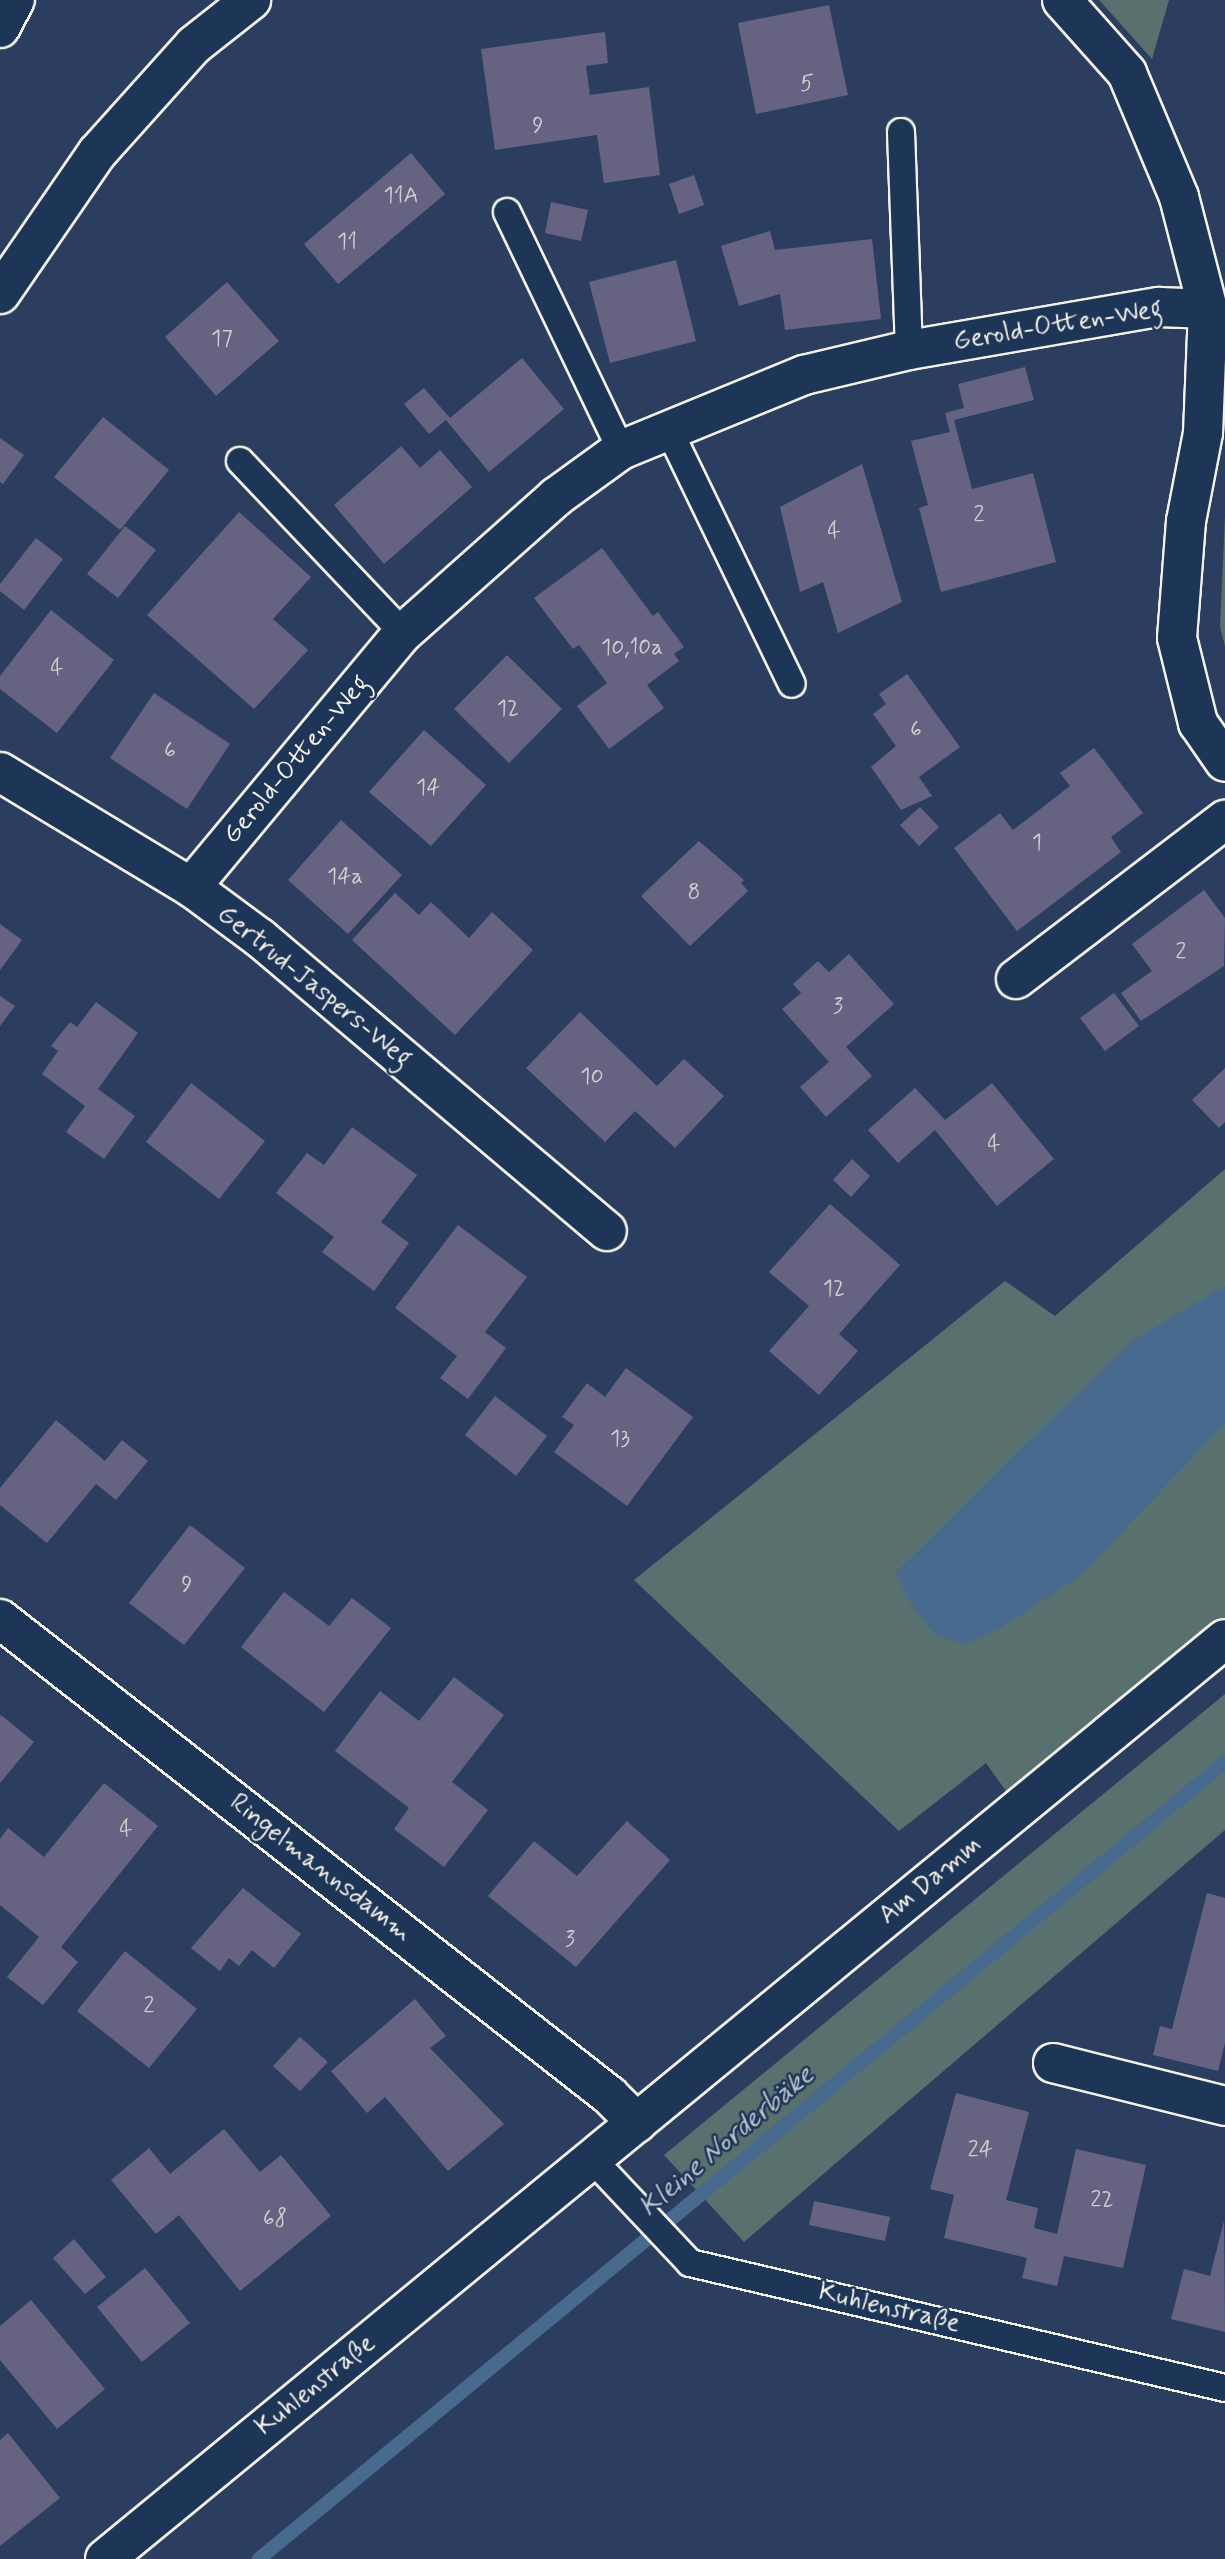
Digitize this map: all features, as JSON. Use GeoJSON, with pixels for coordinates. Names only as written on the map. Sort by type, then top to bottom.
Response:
{"type":"FeatureCollection","features":[{"type":"Feature","properties":{"kind":"street"},"geometry":{"type":"LineString","coordinates":[[0,29],[15,0]]}},
{"type":"Feature","properties":{"kind":"street"},"geometry":{"type":"LineString","coordinates":[[0,294],[97,153],[194,45],[251,0]]}},
{"type":"Feature","properties":{"kind":"street"},"geometry":{"type":"LineString","coordinates":[[1062,0],[1127,73],[1179,197],[1208,309],[1203,433],[1186,521],[1177,638],[1198,723],[1225,762]]}},
{"type":"Feature","properties":{"kind":"street","name":"Gerold-Otten-Weg"},"geometry":{"type":"LineString","coordinates":[[191,887],[402,633],[556,497],[621,450],[668,428],[804,375],[909,350],[1159,307],[1208,309]]}},
{"type":"Feature","properties":{"kind":"street","name":"Gertrud-Jaspers-Weg"},"geometry":{"type":"LineString","coordinates":[[0,772],[191,887],[260,938],[607,1231]]}},
{"type":"Feature","properties":{"kind":"street"},"geometry":{"type":"LineString","coordinates":[[1016,979],[1225,820]]}},
{"type":"Feature","properties":{"kind":"street","name":"Ringelmannsdamm"},"geometry":{"type":"LineString","coordinates":[[0,1619],[591,2081],[638,2123]]}},
{"type":"Feature","properties":{"kind":"street","name":"Am Damm"},"geometry":{"type":"LineString","coordinates":[[638,2123],[1225,1639]]}},
{"type":"Feature","properties":{"kind":"street"},"geometry":{"type":"LineString","coordinates":[[1053,2063],[1225,2106]]}},
{"type":"Feature","properties":{"kind":"street","name":"Kuhlenstraße"},"geometry":{"type":"LineString","coordinates":[[105,2559],[638,2123]]}},
{"type":"Feature","properties":{"kind":"lane"},"geometry":{"type":"LineString","coordinates":[[901,132],[909,350]]}},
{"type":"Feature","properties":{"kind":"lane"},"geometry":{"type":"LineString","coordinates":[[507,212],[621,450]]}},
{"type":"Feature","properties":{"kind":"lane"},"geometry":{"type":"LineString","coordinates":[[668,428],[792,684]]}},
{"type":"Feature","properties":{"kind":"lane"},"geometry":{"type":"LineString","coordinates":[[240,461],[402,633]]}},
{"type":"Feature","properties":{"kind":"lane","name":"Kuhlenstraße"},"geometry":{"type":"LineString","coordinates":[[593,2160],[690,2263],[1225,2388]]}},
{"type":"Feature","properties":{"kind":"green space"},"geometry":{"type":"Polygon","coordinates":[[[1099,0],[1169,0],[1152,59],[1099,0]]]}},
{"type":"Feature","properties":{"kind":"green space"},"geometry":{"type":"Polygon","coordinates":[[[1225,516],[1225,646],[1220,627],[1225,516]]]}},
{"type":"Feature","properties":{"kind":"green space"},"geometry":{"type":"Polygon","coordinates":[[[1225,1169],[1225,1622],[1011,1798],[986,1763],[899,1831],[634,1580],[1005,1281],[1055,1316],[1225,1169]]]}},
{"type":"Feature","properties":{"kind":"green space"},"geometry":{"type":"Polygon","coordinates":[[[1225,1694],[1225,1830],[744,2242],[664,2155],[1225,1694]]]}},
{"type":"Feature","properties":{"kind":"water"},"geometry":{"type":"Polygon","coordinates":[[[1225,1286],[1225,1423],[1082,1575],[1002,1627],[965,1645],[936,1635],[911,1605],[895,1573],[1129,1343],[1225,1286]]]}},
{"type":"Feature","properties":{"kind":"building"},"geometry":{"type":"Polygon","coordinates":[[[829,5],[848,95],[756,114],[738,23],[829,5]]]}},
{"type":"Feature","properties":{"kind":"building"},"geometry":{"type":"Polygon","coordinates":[[[605,32],[608,63],[586,66],[590,95],[649,87],[660,175],[604,183],[597,135],[495,150],[481,49],[605,32]]]}},
{"type":"Feature","properties":{"kind":"building"},"geometry":{"type":"Polygon","coordinates":[[[411,153],[445,194],[338,284],[304,244],[411,153]]]}},
{"type":"Feature","properties":{"kind":"building"},"geometry":{"type":"Polygon","coordinates":[[[694,175],[704,205],[679,214],[669,184],[694,175]]]}},
{"type":"Feature","properties":{"kind":"building"},"geometry":{"type":"Polygon","coordinates":[[[551,202],[588,210],[581,241],[545,233],[551,202]]]}},
{"type":"Feature","properties":{"kind":"building"},"geometry":{"type":"Polygon","coordinates":[[[770,231],[775,250],[872,239],[881,319],[785,330],[780,294],[739,306],[721,246],[770,231]]]}},
{"type":"Feature","properties":{"kind":"building"},"geometry":{"type":"Polygon","coordinates":[[[676,260],[696,341],[610,363],[589,282],[676,260]]]}},
{"type":"Feature","properties":{"kind":"building"},"geometry":{"type":"Polygon","coordinates":[[[227,282],[279,341],[216,396],[165,337],[227,282]]]}},
{"type":"Feature","properties":{"kind":"building"},"geometry":{"type":"Polygon","coordinates":[[[522,358],[564,409],[489,472],[446,420],[429,434],[404,404],[424,388],[450,418],[522,358]]]}},
{"type":"Feature","properties":{"kind":"building"},"geometry":{"type":"Polygon","coordinates":[[[1025,367],[1034,400],[954,420],[972,489],[1033,473],[1056,562],[941,592],[919,508],[928,505],[911,441],[950,432],[945,413],[964,408],[958,384],[1025,367]]]}},
{"type":"Feature","properties":{"kind":"building"},"geometry":{"type":"Polygon","coordinates":[[[103,417],[169,470],[120,530],[54,477],[103,417]]]}},
{"type":"Feature","properties":{"kind":"building"},"geometry":{"type":"Polygon","coordinates":[[[0,438],[24,455],[3,484],[0,482],[0,438]]]}},
{"type":"Feature","properties":{"kind":"building"},"geometry":{"type":"Polygon","coordinates":[[[401,446],[420,468],[440,450],[472,487],[384,564],[334,505],[401,446]]]}},
{"type":"Feature","properties":{"kind":"building"},"geometry":{"type":"Polygon","coordinates":[[[862,464],[902,602],[838,633],[823,582],[800,592],[780,507],[862,464]]]}},
{"type":"Feature","properties":{"kind":"building"},"geometry":{"type":"Polygon","coordinates":[[[239,512],[311,577],[273,619],[308,650],[254,709],[147,615],[239,512]]]}},
{"type":"Feature","properties":{"kind":"building"},"geometry":{"type":"Polygon","coordinates":[[[125,526],[156,550],[118,598],[87,574],[125,526]]]}},
{"type":"Feature","properties":{"kind":"building"},"geometry":{"type":"Polygon","coordinates":[[[36,538],[63,559],[24,610],[0,591],[0,584],[36,538]]]}},
{"type":"Feature","properties":{"kind":"building"},"geometry":{"type":"Polygon","coordinates":[[[602,548],[653,616],[658,612],[684,647],[674,654],[679,661],[647,685],[664,708],[609,749],[577,706],[607,683],[579,645],[573,649],[534,598],[602,548]]]}},
{"type":"Feature","properties":{"kind":"building"},"geometry":{"type":"Polygon","coordinates":[[[51,610],[114,660],[57,733],[0,689],[0,676],[51,610]]]}},
{"type":"Feature","properties":{"kind":"building"},"geometry":{"type":"Polygon","coordinates":[[[507,655],[562,709],[509,763],[454,709],[507,655]]]}},
{"type":"Feature","properties":{"kind":"building"},"geometry":{"type":"Polygon","coordinates":[[[907,674],[960,747],[919,777],[932,796],[901,810],[871,767],[896,746],[873,714],[886,704],[879,694],[907,674]]]}},
{"type":"Feature","properties":{"kind":"building"},"geometry":{"type":"Polygon","coordinates":[[[154,693],[230,744],[187,809],[110,758],[154,693]]]}},
{"type":"Feature","properties":{"kind":"building"},"geometry":{"type":"Polygon","coordinates":[[[424,730],[486,785],[431,846],[369,792],[424,730]]]}},
{"type":"Feature","properties":{"kind":"building"},"geometry":{"type":"Polygon","coordinates":[[[1094,748],[1143,813],[1111,837],[1121,852],[1017,931],[954,848],[1000,813],[1013,830],[1070,786],[1060,773],[1094,748]]]}},
{"type":"Feature","properties":{"kind":"building"},"geometry":{"type":"Polygon","coordinates":[[[920,807],[939,827],[919,846],[900,825],[920,807]]]}},
{"type":"Feature","properties":{"kind":"building"},"geometry":{"type":"Polygon","coordinates":[[[341,820],[402,875],[348,934],[288,880],[341,820]]]}},
{"type":"Feature","properties":{"kind":"building"},"geometry":{"type":"Polygon","coordinates":[[[699,841],[744,880],[741,883],[748,891],[690,946],[641,896],[699,841]]]}},
{"type":"Feature","properties":{"kind":"building"},"geometry":{"type":"Polygon","coordinates":[[[1204,890],[1225,918],[1224,966],[1141,1021],[1121,993],[1152,971],[1132,944],[1204,890]]]}},
{"type":"Feature","properties":{"kind":"building"},"geometry":{"type":"Polygon","coordinates":[[[395,893],[419,915],[431,902],[469,938],[492,912],[533,950],[455,1035],[352,940],[395,893]]]}},
{"type":"Feature","properties":{"kind":"building"},"geometry":{"type":"Polygon","coordinates":[[[0,924],[22,940],[0,970],[0,924]]]}},
{"type":"Feature","properties":{"kind":"building"},"geometry":{"type":"Polygon","coordinates":[[[849,954],[894,1004],[846,1047],[872,1076],[826,1117],[800,1087],[829,1062],[782,1009],[801,993],[793,984],[818,961],[829,972],[849,954]]]}},
{"type":"Feature","properties":{"kind":"building"},"geometry":{"type":"Polygon","coordinates":[[[1114,993],[1139,1026],[1105,1051],[1080,1018],[1114,993]]]}},
{"type":"Feature","properties":{"kind":"building"},"geometry":{"type":"Polygon","coordinates":[[[0,996],[15,1006],[0,1026],[0,996]]]}},
{"type":"Feature","properties":{"kind":"building"},"geometry":{"type":"Polygon","coordinates":[[[96,1002],[138,1033],[98,1089],[135,1116],[104,1159],[66,1132],[85,1106],[42,1074],[58,1051],[51,1046],[70,1022],[77,1027],[96,1002]]]}},
{"type":"Feature","properties":{"kind":"building"},"geometry":{"type":"Polygon","coordinates":[[[580,1012],[657,1086],[684,1059],[724,1096],[675,1148],[635,1111],[605,1142],[526,1068],[580,1012]]]}},
{"type":"Feature","properties":{"kind":"building"},"geometry":{"type":"Polygon","coordinates":[[[1225,1068],[1225,1122],[1219,1128],[1192,1100],[1225,1068]]]}},
{"type":"Feature","properties":{"kind":"building"},"geometry":{"type":"Polygon","coordinates":[[[191,1083],[265,1141],[219,1199],[146,1142],[191,1083]]]}},
{"type":"Feature","properties":{"kind":"building"},"geometry":{"type":"Polygon","coordinates":[[[992,1083],[1054,1159],[997,1206],[935,1130],[898,1163],[868,1130],[915,1088],[945,1120],[992,1083]]]}},
{"type":"Feature","properties":{"kind":"building"},"geometry":{"type":"Polygon","coordinates":[[[352,1127],[417,1175],[381,1222],[409,1243],[374,1291],[322,1252],[334,1237],[276,1193],[307,1153],[324,1165],[352,1127]]]}},
{"type":"Feature","properties":{"kind":"building"},"geometry":{"type":"Polygon","coordinates":[[[852,1159],[870,1176],[851,1197],[833,1180],[852,1159]]]}},
{"type":"Feature","properties":{"kind":"building"},"geometry":{"type":"Polygon","coordinates":[[[830,1204],[900,1265],[839,1334],[858,1351],[819,1395],[769,1351],[809,1306],[769,1272],[830,1204]]]}},
{"type":"Feature","properties":{"kind":"building"},"geometry":{"type":"Polygon","coordinates":[[[458,1225],[527,1277],[485,1332],[506,1348],[468,1399],[440,1378],[457,1356],[395,1308],[458,1225]]]}},
{"type":"Feature","properties":{"kind":"building"},"geometry":{"type":"Polygon","coordinates":[[[626,1368],[693,1417],[627,1506],[554,1452],[574,1425],[562,1417],[587,1383],[605,1397],[626,1368]]]}},
{"type":"Feature","properties":{"kind":"building"},"geometry":{"type":"Polygon","coordinates":[[[495,1396],[547,1436],[516,1476],[465,1435],[495,1396]]]}},
{"type":"Feature","properties":{"kind":"building"},"geometry":{"type":"Polygon","coordinates":[[[56,1420],[105,1461],[122,1440],[148,1461],[116,1500],[96,1484],[47,1543],[0,1505],[0,1488],[56,1420]]]}},
{"type":"Feature","properties":{"kind":"building"},"geometry":{"type":"Polygon","coordinates":[[[190,1525],[245,1568],[184,1645],[129,1603],[190,1525]]]}},
{"type":"Feature","properties":{"kind":"building"},"geometry":{"type":"Polygon","coordinates":[[[284,1592],[329,1626],[352,1598],[391,1628],[324,1712],[241,1647],[284,1592]]]}},
{"type":"Feature","properties":{"kind":"building"},"geometry":{"type":"Polygon","coordinates":[[[454,1677],[504,1715],[452,1782],[488,1810],[444,1867],[394,1829],[409,1808],[335,1751],[380,1691],[419,1721],[454,1677]]]}},
{"type":"Feature","properties":{"kind":"building"},"geometry":{"type":"Polygon","coordinates":[[[1,1715],[34,1742],[0,1783],[0,1717],[1,1715]]]}},
{"type":"Feature","properties":{"kind":"building"},"geometry":{"type":"Polygon","coordinates":[[[104,1783],[158,1826],[61,1947],[78,1962],[43,2005],[7,1977],[39,1937],[0,1905],[0,1839],[8,1828],[44,1857],[104,1783]]]}},
{"type":"Feature","properties":{"kind":"building"},"geometry":{"type":"Polygon","coordinates":[[[627,1821],[670,1860],[576,1967],[488,1896],[534,1841],[577,1876],[627,1821]]]}},
{"type":"Feature","properties":{"kind":"building"},"geometry":{"type":"Polygon","coordinates":[[[243,1888],[301,1934],[274,1968],[252,1950],[239,1966],[229,1958],[220,1971],[191,1948],[243,1888]]]}},
{"type":"Feature","properties":{"kind":"building"},"geometry":{"type":"Polygon","coordinates":[[[1207,1893],[1225,1898],[1225,2043],[1218,2071],[1153,2055],[1160,2026],[1172,2029],[1207,1893]]]}},
{"type":"Feature","properties":{"kind":"building"},"geometry":{"type":"Polygon","coordinates":[[[125,1951],[197,2009],[149,2068],[77,2011],[125,1951]]]}},
{"type":"Feature","properties":{"kind":"building"},"geometry":{"type":"Polygon","coordinates":[[[415,1999],[446,2036],[430,2048],[504,2124],[448,2171],[385,2097],[367,2113],[331,2071],[415,1999]]]}},
{"type":"Feature","properties":{"kind":"building"},"geometry":{"type":"Polygon","coordinates":[[[300,2037],[328,2062],[300,2091],[273,2066],[300,2037]]]}},
{"type":"Feature","properties":{"kind":"building"},"geometry":{"type":"Polygon","coordinates":[[[956,2093],[1029,2112],[1006,2200],[1038,2208],[1034,2228],[1057,2234],[1076,2149],[1146,2165],[1123,2268],[1064,2256],[1057,2286],[1022,2278],[1027,2258],[944,2238],[954,2195],[930,2189],[956,2093]]]}},
{"type":"Feature","properties":{"kind":"building"},"geometry":{"type":"Polygon","coordinates":[[[224,2129],[260,2172],[281,2155],[331,2216],[240,2291],[179,2215],[156,2234],[111,2180],[149,2148],[170,2174],[224,2129]]]}},
{"type":"Feature","properties":{"kind":"building"},"geometry":{"type":"Polygon","coordinates":[[[814,2201],[890,2217],[885,2241],[809,2225],[814,2201]]]}},
{"type":"Feature","properties":{"kind":"building"},"geometry":{"type":"Polygon","coordinates":[[[1224,2221],[1225,2332],[1171,2319],[1184,2269],[1210,2276],[1224,2221]]]}},
{"type":"Feature","properties":{"kind":"building"},"geometry":{"type":"Polygon","coordinates":[[[74,2239],[106,2277],[85,2294],[53,2258],[74,2239]]]}},
{"type":"Feature","properties":{"kind":"building"},"geometry":{"type":"Polygon","coordinates":[[[145,2268],[190,2323],[142,2362],[97,2307],[145,2268]]]}},
{"type":"Feature","properties":{"kind":"building"},"geometry":{"type":"Polygon","coordinates":[[[31,2300],[105,2389],[57,2429],[0,2360],[0,2326],[31,2300]]]}},
{"type":"Feature","properties":{"kind":"building"},"geometry":{"type":"Polygon","coordinates":[[[8,2433],[60,2498],[0,2546],[0,2440],[8,2433]]]}},
{"type":"Feature","properties":{"kind":"waterway","name":"Kleine Norderbäke"},"geometry":{"type":"LineString","coordinates":[[259,2559],[1225,1762]]}}]}
